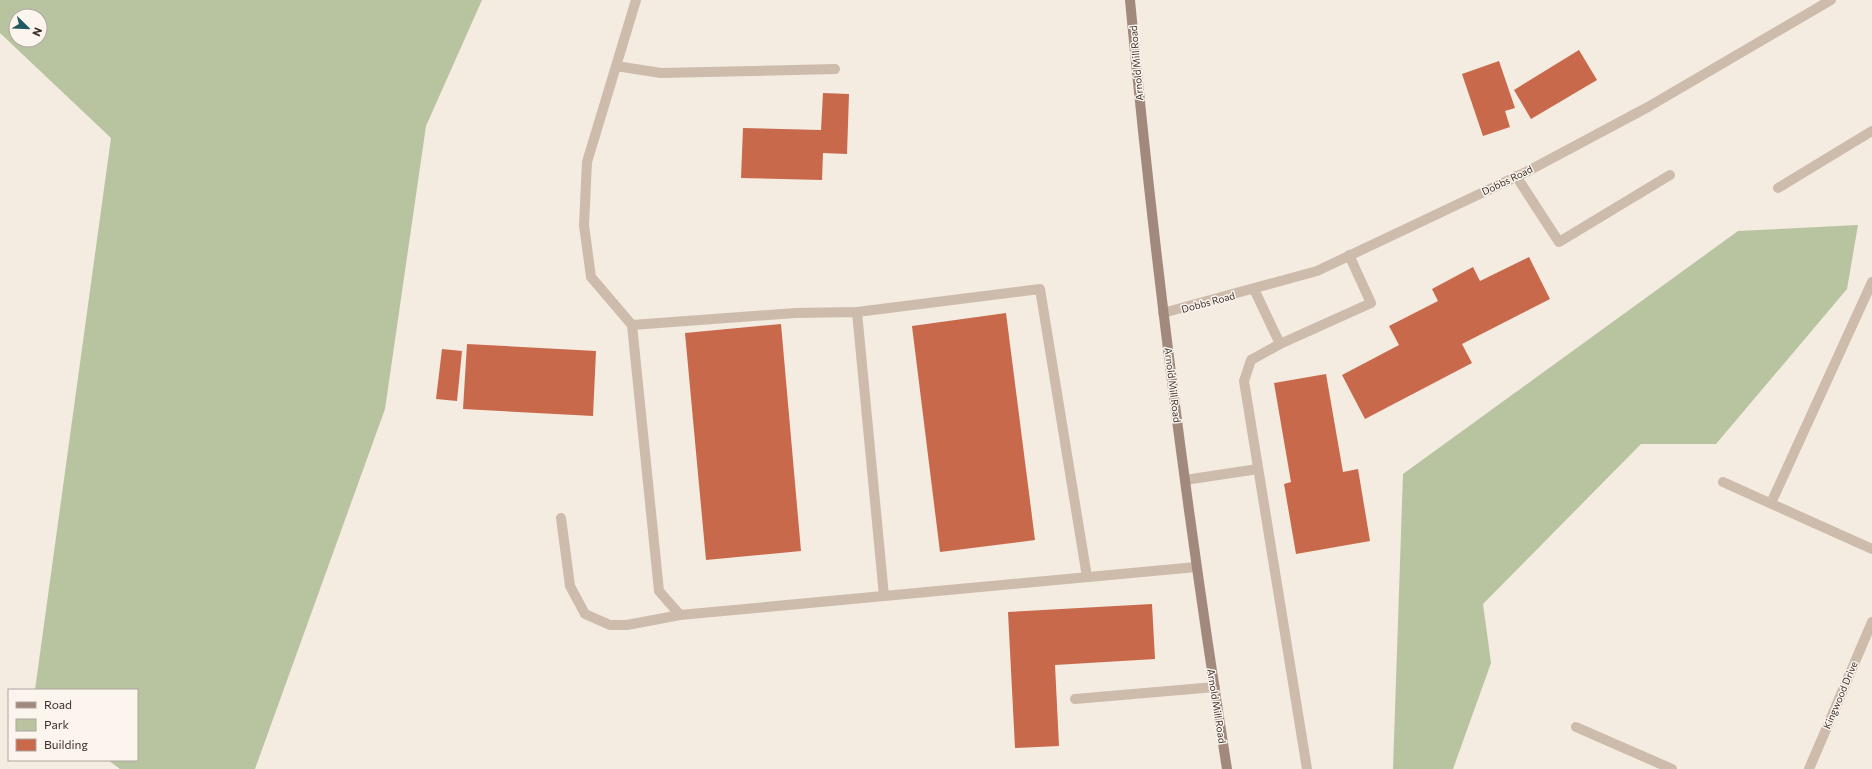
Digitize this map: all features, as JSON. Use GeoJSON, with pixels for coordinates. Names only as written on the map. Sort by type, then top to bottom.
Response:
{"type":"FeatureCollection","features":[{"type":"Feature","properties":{"kind":"main road","name":"Arnold Mill Road"},"geometry":{"type":"LineString","coordinates":[[1130,0],[1163,313],[1196,567],[1227,769]]}},
{"type":"Feature","properties":{"kind":"street"},"geometry":{"type":"LineString","coordinates":[[636,0],[587,162],[584,226],[591,277],[632,325],[659,591],[680,615]]}},
{"type":"Feature","properties":{"kind":"street","name":"Dobbs Road"},"geometry":{"type":"LineString","coordinates":[[1163,313],[1254,289],[1317,270],[1516,176],[1648,107],[1831,0]]}},
{"type":"Feature","properties":{"kind":"street"},"geometry":{"type":"LineString","coordinates":[[616,66],[661,73],[835,69]]}},
{"type":"Feature","properties":{"kind":"street"},"geometry":{"type":"LineString","coordinates":[[1778,188],[1872,131]]}},
{"type":"Feature","properties":{"kind":"street"},"geometry":{"type":"LineString","coordinates":[[1516,176],[1559,242],[1670,175]]}},
{"type":"Feature","properties":{"kind":"street"},"geometry":{"type":"LineString","coordinates":[[1307,769],[1244,381],[1251,360],[1280,344],[1371,303],[1349,255]]}},
{"type":"Feature","properties":{"kind":"street"},"geometry":{"type":"LineString","coordinates":[[1771,503],[1872,282]]}},
{"type":"Feature","properties":{"kind":"street"},"geometry":{"type":"LineString","coordinates":[[632,325],[795,313],[857,312],[1040,289],[1087,577]]}},
{"type":"Feature","properties":{"kind":"street"},"geometry":{"type":"LineString","coordinates":[[1254,289],[1280,344]]}},
{"type":"Feature","properties":{"kind":"street"},"geometry":{"type":"LineString","coordinates":[[857,312],[884,596]]}},
{"type":"Feature","properties":{"kind":"street"},"geometry":{"type":"LineString","coordinates":[[1185,480],[1258,468]]}},
{"type":"Feature","properties":{"kind":"street"},"geometry":{"type":"LineString","coordinates":[[1723,482],[1872,549]]}},
{"type":"Feature","properties":{"kind":"street"},"geometry":{"type":"LineString","coordinates":[[561,518],[570,586],[585,614],[610,625],[627,625],[680,615],[1196,567]]}},
{"type":"Feature","properties":{"kind":"street","name":"Kingwood Drive"},"geometry":{"type":"LineString","coordinates":[[1809,769],[1872,622]]}},
{"type":"Feature","properties":{"kind":"street"},"geometry":{"type":"LineString","coordinates":[[1075,699],[1214,687]]}},
{"type":"Feature","properties":{"kind":"street"},"geometry":{"type":"LineString","coordinates":[[1576,727],[1672,769]]}},
{"type":"Feature","properties":{"kind":"green space"},"geometry":{"type":"Polygon","coordinates":[[[0,0],[482,0],[426,126],[385,409],[255,769],[120,769],[109,761],[138,761],[138,689],[35,689],[111,138],[16,48],[48,48],[48,8],[8,8],[8,41],[0,33],[0,0]]]}},
{"type":"Feature","properties":{"kind":"green space"},"geometry":{"type":"Polygon","coordinates":[[[1858,225],[1847,289],[1716,444],[1641,444],[1483,604],[1491,663],[1453,769],[1393,769],[1403,474],[1738,231],[1858,225]]]}},
{"type":"Feature","properties":{"kind":"building"},"geometry":{"type":"Polygon","coordinates":[[[1579,50],[1597,80],[1531,119],[1514,90],[1579,50]]]}},
{"type":"Feature","properties":{"kind":"building"},"geometry":{"type":"Polygon","coordinates":[[[1499,61],[1515,108],[1505,111],[1510,127],[1483,136],[1462,74],[1499,61]]]}},
{"type":"Feature","properties":{"kind":"building"},"geometry":{"type":"Polygon","coordinates":[[[823,93],[849,94],[847,154],[823,153],[822,180],[741,178],[743,128],[821,130],[823,93]]]}},
{"type":"Feature","properties":{"kind":"building"},"geometry":{"type":"Polygon","coordinates":[[[1529,257],[1550,299],[1462,344],[1472,363],[1365,419],[1342,375],[1399,345],[1389,326],[1438,301],[1432,289],[1473,267],[1480,281],[1529,257]]]}},
{"type":"Feature","properties":{"kind":"building"},"geometry":{"type":"Polygon","coordinates":[[[1006,313],[1035,540],[940,552],[912,326],[1006,313]]]}},
{"type":"Feature","properties":{"kind":"building"},"geometry":{"type":"Polygon","coordinates":[[[781,324],[801,551],[706,560],[685,333],[781,324]]]}},
{"type":"Feature","properties":{"kind":"building"},"geometry":{"type":"Polygon","coordinates":[[[467,344],[596,351],[593,416],[463,409],[467,344]]]}},
{"type":"Feature","properties":{"kind":"building"},"geometry":{"type":"Polygon","coordinates":[[[442,349],[462,351],[457,401],[436,399],[442,349]]]}},
{"type":"Feature","properties":{"kind":"building"},"geometry":{"type":"Polygon","coordinates":[[[1326,374],[1343,472],[1358,469],[1370,541],[1296,554],[1284,484],[1291,482],[1274,383],[1326,374]]]}},
{"type":"Feature","properties":{"kind":"building"},"geometry":{"type":"Polygon","coordinates":[[[1152,604],[1155,659],[1055,665],[1059,746],[1015,748],[1008,612],[1152,604]]]}}]}
